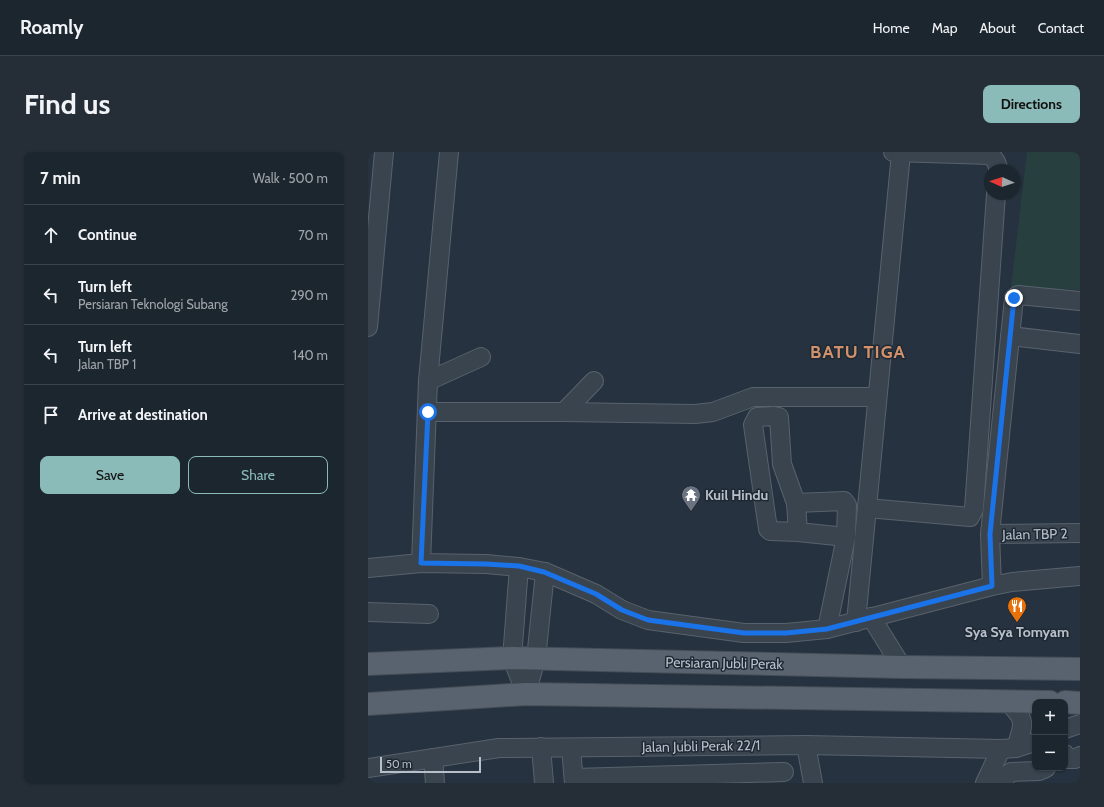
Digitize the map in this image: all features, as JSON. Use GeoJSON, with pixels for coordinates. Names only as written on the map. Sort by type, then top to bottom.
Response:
{"type":"FeatureCollection","features":[{"type":"Feature","properties":{"kind":"main road","name":"Persiaran Jubli Perak"},"geometry":{"type":"LineString","coordinates":[[368,664],[512,658],[902,667],[1080,669]]}},
{"type":"Feature","properties":{"kind":"main road"},"geometry":{"type":"LineString","coordinates":[[368,704],[526,694],[1032,702]]}},
{"type":"Feature","properties":{"kind":"main road"},"geometry":{"type":"LineString","coordinates":[[1068,702],[1080,703]]}},
{"type":"Feature","properties":{"kind":"street"},"geometry":{"type":"LineString","coordinates":[[368,327],[375,187],[384,152]]}},
{"type":"Feature","properties":{"kind":"street"},"geometry":{"type":"LineString","coordinates":[[421,563],[428,381],[449,152]]}},
{"type":"Feature","properties":{"kind":"street"},"geometry":{"type":"LineString","coordinates":[[902,667],[864,620],[867,508],[897,152],[990,155],[995,159],[998,164]]}},
{"type":"Feature","properties":{"kind":"street"},"geometry":{"type":"LineString","coordinates":[[867,508],[970,517],[974,509],[996,200]]}},
{"type":"Feature","properties":{"kind":"street"},"geometry":{"type":"LineString","coordinates":[[992,586],[990,534],[1014,298],[1018,295],[1080,301]]}},
{"type":"Feature","properties":{"kind":"street"},"geometry":{"type":"LineString","coordinates":[[1010,336],[1080,344]]}},
{"type":"Feature","properties":{"kind":"street"},"geometry":{"type":"LineString","coordinates":[[428,381],[482,356]]}},
{"type":"Feature","properties":{"kind":"street"},"geometry":{"type":"LineString","coordinates":[[564,412],[594,381]]}},
{"type":"Feature","properties":{"kind":"street"},"geometry":{"type":"LineString","coordinates":[[428,412],[695,414],[713,412],[753,397],[877,397]]}},
{"type":"Feature","properties":{"kind":"street"},"geometry":{"type":"LineString","coordinates":[[798,532],[796,503],[782,464],[779,417],[757,417],[753,425],[768,529],[770,531],[798,532],[846,537]]}},
{"type":"Feature","properties":{"kind":"street"},"geometry":{"type":"LineString","coordinates":[[796,503],[844,501],[847,505],[846,537],[827,629]]}},
{"type":"Feature","properties":{"kind":"street","name":"Jalan TBP 2"},"geometry":{"type":"LineString","coordinates":[[990,534],[1080,533]]}},
{"type":"Feature","properties":{"kind":"street"},"geometry":{"type":"LineString","coordinates":[[368,568],[421,563],[519,566],[544,572],[596,594],[622,610],[648,620],[744,633],[786,633],[827,629],[992,586],[1012,582],[1080,576]]}},
{"type":"Feature","properties":{"kind":"street"},"geometry":{"type":"LineString","coordinates":[[519,566],[512,658],[526,694]]}},
{"type":"Feature","properties":{"kind":"street"},"geometry":{"type":"LineString","coordinates":[[526,694],[536,659],[544,572]]}},
{"type":"Feature","properties":{"kind":"street"},"geometry":{"type":"LineString","coordinates":[[368,612],[429,614]]}},
{"type":"Feature","properties":{"kind":"street"},"geometry":{"type":"LineString","coordinates":[[984,783],[1024,746],[1021,731],[1022,720],[1020,714],[1007,701]]}},
{"type":"Feature","properties":{"kind":"street"},"geometry":{"type":"LineString","coordinates":[[1068,728],[1080,724]]}},
{"type":"Feature","properties":{"kind":"street"},"geometry":{"type":"LineString","coordinates":[[806,745],[813,783]]}},
{"type":"Feature","properties":{"kind":"street","name":"Jalan Jubli Perak 22/1"},"geometry":{"type":"LineString","coordinates":[[368,768],[499,748],[806,745],[1024,746]]}},
{"type":"Feature","properties":{"kind":"street"},"geometry":{"type":"LineString","coordinates":[[571,748],[574,781],[784,777],[780,746]]}},
{"type":"Feature","properties":{"kind":"street"},"geometry":{"type":"LineString","coordinates":[[541,747],[544,783]]}},
{"type":"Feature","properties":{"kind":"street"},"geometry":{"type":"LineString","coordinates":[[1068,759],[1075,759],[1080,756]]}},
{"type":"Feature","properties":{"kind":"street"},"geometry":{"type":"LineString","coordinates":[[433,758],[435,783]]}},
{"type":"Feature","properties":{"kind":"street"},"geometry":{"type":"LineString","coordinates":[[1003,783],[1007,775],[1011,772],[1039,771]]}},
{"type":"Feature","properties":{"kind":"green space"},"geometry":{"type":"Polygon","coordinates":[[[1027,152],[1080,152],[1080,290],[1011,287],[1027,152]]]}},
{"type":"Feature","properties":{"kind":"place","name":"Kuil Hindu"},"geometry":{"type":"Point","coordinates":[691,512]}},
{"type":"Feature","properties":{"kind":"place","name":"Sya Sya Tomyam"},"geometry":{"type":"Point","coordinates":[1017,623]}},
{"type":"Feature","properties":{"kind":"district","name":"BATU TIGA"},"geometry":{"type":"Point","coordinates":[858,352]}},
{"type":"Feature","properties":{"kind":"route"},"geometry":{"type":"LineString","coordinates":[[428,412],[421,563],[519,566],[544,572],[596,594],[622,610],[648,620],[690,627],[744,633],[786,633],[827,629],[992,586],[990,534],[1014,298]]}}]}
